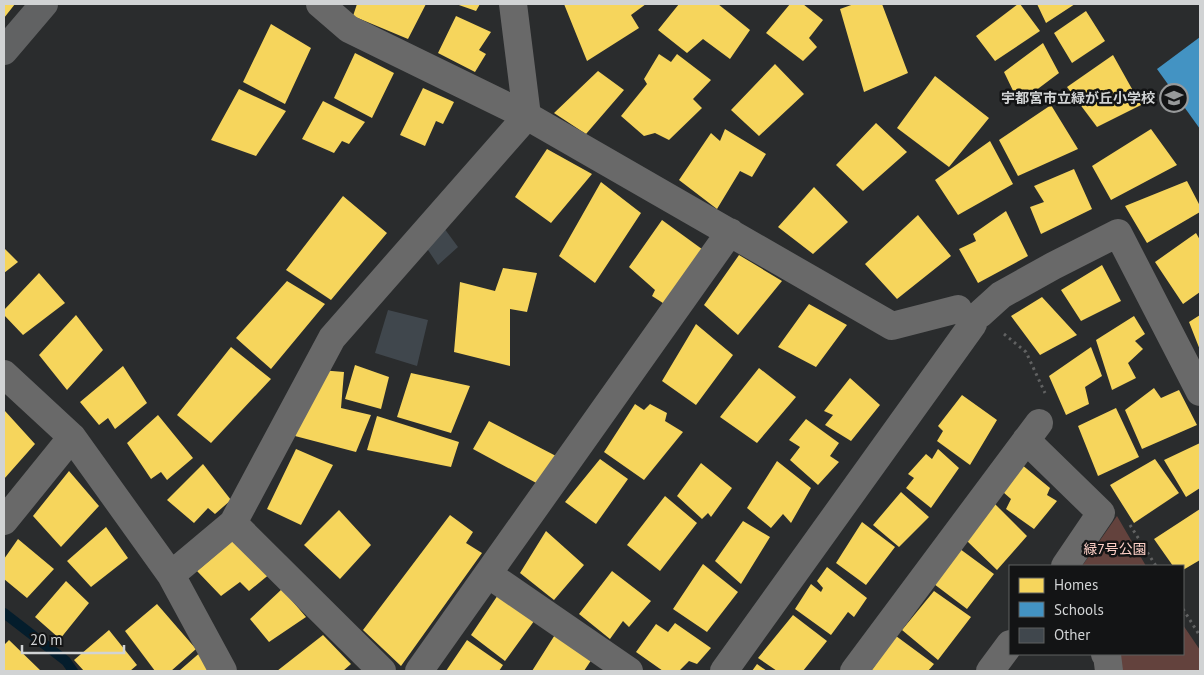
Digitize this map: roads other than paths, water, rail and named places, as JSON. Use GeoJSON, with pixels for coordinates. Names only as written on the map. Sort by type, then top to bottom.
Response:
{"type":"FeatureCollection","features":[{"type":"Feature","properties":{"kind":"street"},"geometry":{"type":"LineString","coordinates":[[4,51],[44,4]]}},
{"type":"Feature","properties":{"kind":"street"},"geometry":{"type":"LineString","coordinates":[[320,4],[349,29],[527,116],[892,326],[970,316]]}},
{"type":"Feature","properties":{"kind":"street"},"geometry":{"type":"LineString","coordinates":[[171,574],[233,523],[332,338],[527,116],[513,4]]}},
{"type":"Feature","properties":{"kind":"street"},"geometry":{"type":"LineString","coordinates":[[419,671],[730,232]]}},
{"type":"Feature","properties":{"kind":"street"},"geometry":{"type":"LineString","coordinates":[[724,671],[970,316],[1001,295],[1052,266],[1118,233],[1200,392]]}},
{"type":"Feature","properties":{"kind":"street"},"geometry":{"type":"LineString","coordinates":[[4,374],[72,437],[171,574],[223,671]]}},
{"type":"Feature","properties":{"kind":"street"},"geometry":{"type":"LineString","coordinates":[[854,671],[1032,431],[1101,513],[1066,565]]}},
{"type":"Feature","properties":{"kind":"street"},"geometry":{"type":"LineString","coordinates":[[4,521],[72,437]]}},
{"type":"Feature","properties":{"kind":"street"},"geometry":{"type":"LineString","coordinates":[[233,523],[382,671]]}},
{"type":"Feature","properties":{"kind":"street"},"geometry":{"type":"LineString","coordinates":[[488,574],[629,671]]}},
{"type":"Feature","properties":{"kind":"street"},"geometry":{"type":"LineString","coordinates":[[990,671],[1009,645]]}},
{"type":"Feature","properties":{"kind":"street"},"geometry":{"type":"LineString","coordinates":[[1107,655],[1109,671]]}},
{"type":"Feature","properties":{"kind":"waterway"},"geometry":{"type":"LineString","coordinates":[[4,613],[66,661],[73,671]]}},
{"type":"Feature","properties":{"kind":"place","name":"宇都宮市立緑が丘小学校"},"geometry":{"type":"Point","coordinates":[1174,98]}},
{"type":"Feature","properties":{"kind":"park label","name":"緑7号公園"},"geometry":{"type":"Point","coordinates":[1115,549]}}]}
